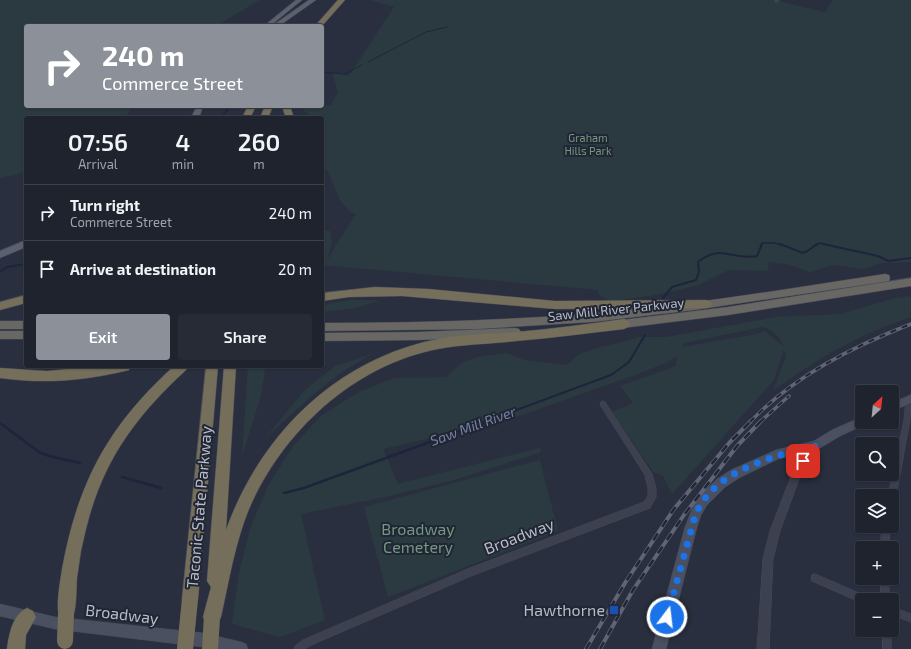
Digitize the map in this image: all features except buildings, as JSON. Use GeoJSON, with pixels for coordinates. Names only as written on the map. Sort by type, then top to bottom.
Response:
{"type":"FeatureCollection","features":[{"type":"Feature","properties":{"kind":"highway"},"geometry":{"type":"LineString","coordinates":[[310,24],[332,0]]}},
{"type":"Feature","properties":{"kind":"highway"},"geometry":{"type":"LineString","coordinates":[[320,24],[342,0]]}},
{"type":"Feature","properties":{"kind":"highway","name":"Saw Mill River Parkway"},"geometry":{"type":"LineString","coordinates":[[324,327],[424,327],[535,322],[629,314],[911,275]]}},
{"type":"Feature","properties":{"kind":"highway","name":"Saw Mill River Parkway"},"geometry":{"type":"LineString","coordinates":[[324,337],[475,334],[624,324],[738,310],[911,282]]}},
{"type":"Feature","properties":{"kind":"highway"},"geometry":{"type":"LineString","coordinates":[[324,297],[363,291],[397,291],[567,306],[706,304]]}},
{"type":"Feature","properties":{"kind":"highway"},"geometry":{"type":"LineString","coordinates":[[0,306],[24,300]]}},
{"type":"Feature","properties":{"kind":"highway"},"geometry":{"type":"LineString","coordinates":[[212,617],[233,534],[256,479],[271,456],[294,426],[317,404],[340,386],[370,368],[386,361],[413,351],[437,345],[466,340],[526,336],[624,324]]}},
{"type":"Feature","properties":{"kind":"highway"},"geometry":{"type":"LineString","coordinates":[[0,325],[24,325]]}},
{"type":"Feature","properties":{"kind":"highway"},"geometry":{"type":"LineString","coordinates":[[0,335],[24,335]]}},
{"type":"Feature","properties":{"kind":"highway"},"geometry":{"type":"LineString","coordinates":[[0,373],[26,376],[62,376],[99,372],[116,368]]}},
{"type":"Feature","properties":{"kind":"highway"},"geometry":{"type":"LineString","coordinates":[[66,645],[66,614],[73,548],[85,502],[97,474],[113,444],[134,415],[159,386],[180,368]]}},
{"type":"Feature","properties":{"kind":"highway","name":"Taconic State Parkway"},"geometry":{"type":"LineString","coordinates":[[185,649],[212,368]]}},
{"type":"Feature","properties":{"kind":"highway","name":"Taconic State Parkway"},"geometry":{"type":"LineString","coordinates":[[210,649],[230,368]]}},
{"type":"Feature","properties":{"kind":"highway"},"geometry":{"type":"LineString","coordinates":[[16,649],[18,633],[27,617]]}},
{"type":"Feature","properties":{"kind":"main road"},"geometry":{"type":"LineString","coordinates":[[269,24],[299,0]]}},
{"type":"Feature","properties":{"kind":"main road"},"geometry":{"type":"LineString","coordinates":[[278,24],[313,0]]}},
{"type":"Feature","properties":{"kind":"main road"},"geometry":{"type":"LineString","coordinates":[[0,248],[24,237]]}},
{"type":"Feature","properties":{"kind":"main road"},"geometry":{"type":"LineString","coordinates":[[0,255],[24,244]]}},
{"type":"Feature","properties":{"kind":"main road"},"geometry":{"type":"LineString","coordinates":[[899,404],[910,399]]}},
{"type":"Feature","properties":{"kind":"main road"},"geometry":{"type":"LineString","coordinates":[[659,649],[687,540],[696,513],[703,501],[721,483],[735,474],[776,455],[816,445],[855,424]]}},
{"type":"Feature","properties":{"kind":"main road","name":"Broadway"},"geometry":{"type":"LineString","coordinates":[[0,610],[55,623],[203,640],[241,649]]}},
{"type":"Feature","properties":{"kind":"street"},"geometry":{"type":"LineString","coordinates":[[894,489],[909,422],[910,399]]}},
{"type":"Feature","properties":{"kind":"street","name":"Broadway"},"geometry":{"type":"LineString","coordinates":[[298,649],[306,644],[470,572],[647,505],[652,497],[652,488],[648,474],[603,404]]}},
{"type":"Feature","properties":{"kind":"street"},"geometry":{"type":"LineString","coordinates":[[763,649],[768,559],[775,531],[798,470],[816,445]]}},
{"type":"Feature","properties":{"kind":"street"},"geometry":{"type":"LineString","coordinates":[[815,578],[855,596]]}},
{"type":"Feature","properties":{"kind":"street"},"geometry":{"type":"LineString","coordinates":[[899,614],[911,618]]}},
{"type":"Feature","properties":{"kind":"street"},"geometry":{"type":"LineString","coordinates":[[887,637],[888,649]]}},
{"type":"Feature","properties":{"kind":"green space"},"geometry":{"type":"Polygon","coordinates":[[[0,0],[260,0],[219,24],[24,24],[24,108],[131,108],[126,116],[24,116],[24,172],[0,178],[0,0]]]}},
{"type":"Feature","properties":{"kind":"green space","name":"Graham Hills Park"},"geometry":{"type":"Polygon","coordinates":[[[370,0],[774,0],[825,12],[833,0],[911,0],[911,262],[882,263],[864,269],[834,265],[810,272],[787,264],[769,262],[768,271],[729,270],[696,286],[650,296],[610,301],[600,296],[598,290],[324,265],[324,231],[330,231],[332,242],[327,260],[356,214],[350,212],[340,200],[328,172],[324,167],[324,116],[310,116],[301,108],[324,108],[324,105],[331,105],[338,92],[332,72],[349,76],[394,7],[370,0]]]}},
{"type":"Feature","properties":{"kind":"green space"},"geometry":{"type":"Polygon","coordinates":[[[911,296],[911,317],[873,332],[839,348],[806,368],[773,391],[786,356],[784,349],[774,380],[672,494],[663,476],[653,472],[612,412],[633,403],[620,386],[676,366],[677,356],[668,362],[638,374],[508,420],[383,449],[398,484],[540,448],[541,452],[454,480],[385,497],[301,514],[325,620],[280,637],[232,624],[239,572],[250,529],[268,486],[293,446],[322,415],[359,392],[394,378],[446,377],[460,364],[476,357],[507,353],[524,360],[567,365],[579,354],[637,337],[666,337],[776,317],[841,314],[895,298],[911,296]],[[763,327],[684,343],[682,347],[757,334],[765,331],[784,347],[783,343],[778,337],[763,327]]]}},
{"type":"Feature","properties":{"kind":"green space"},"geometry":{"type":"Polygon","coordinates":[[[350,300],[380,300],[356,308],[324,312],[324,305],[350,300]]]}},
{"type":"Feature","properties":{"kind":"green space"},"geometry":{"type":"Polygon","coordinates":[[[372,354],[345,370],[314,394],[264,439],[305,390],[335,366],[372,354]]]}},
{"type":"Feature","properties":{"kind":"green space"},"geometry":{"type":"Polygon","coordinates":[[[248,368],[265,368],[261,396],[242,456],[248,368]]]}},
{"type":"Feature","properties":{"kind":"green space","name":"Broadway Cemetery"},"geometry":{"type":"Polygon","coordinates":[[[540,460],[558,531],[388,597],[364,507],[540,460]]]}},
{"type":"Feature","properties":{"kind":"waterway"},"geometry":{"type":"LineString","coordinates":[[368,62],[426,32],[447,27]]}},
{"type":"Feature","properties":{"kind":"waterway"},"geometry":{"type":"LineString","coordinates":[[324,72],[345,74],[362,65]]}},
{"type":"Feature","properties":{"kind":"waterway"},"geometry":{"type":"LineString","coordinates":[[223,116],[228,109]]}},
{"type":"Feature","properties":{"kind":"waterway","name":"Saw Mill River"},"geometry":{"type":"LineString","coordinates":[[761,245],[762,243],[782,245]]}},
{"type":"Feature","properties":{"kind":"waterway","name":"Saw Mill River"},"geometry":{"type":"LineString","coordinates":[[815,245],[820,243],[828,245]]}},
{"type":"Feature","properties":{"kind":"waterway","name":"Saw Mill River"},"geometry":{"type":"LineString","coordinates":[[663,298],[672,287],[696,280],[699,272],[698,262],[706,256],[720,253],[748,257],[757,256],[762,244]]}},
{"type":"Feature","properties":{"kind":"waterway","name":"Saw Mill River"},"geometry":{"type":"LineString","coordinates":[[780,244],[803,253],[818,244]]}},
{"type":"Feature","properties":{"kind":"waterway","name":"Saw Mill River"},"geometry":{"type":"LineString","coordinates":[[823,244],[878,256],[888,261],[911,258]]}},
{"type":"Feature","properties":{"kind":"waterway"},"geometry":{"type":"LineString","coordinates":[[0,272],[7,267],[24,264]]}},
{"type":"Feature","properties":{"kind":"waterway","name":"Saw Mill River"},"geometry":{"type":"LineString","coordinates":[[484,422],[611,375],[629,362],[645,335]]}},
{"type":"Feature","properties":{"kind":"waterway","name":"Saw Mill River"},"geometry":{"type":"LineString","coordinates":[[284,493],[304,488],[487,421]]}},
{"type":"Feature","properties":{"kind":"waterway","name":"Saw Mill River"},"geometry":{"type":"LineString","coordinates":[[0,423],[39,452],[49,456],[80,463]]}},
{"type":"Feature","properties":{"kind":"waterway","name":"Saw Mill River"},"geometry":{"type":"LineString","coordinates":[[122,477],[161,488]]}},
{"type":"Feature","properties":{"kind":"railway"},"geometry":{"type":"LineString","coordinates":[[750,422],[785,391],[825,364],[867,343],[911,324]]}},
{"type":"Feature","properties":{"kind":"railway"},"geometry":{"type":"LineString","coordinates":[[760,422],[789,396]]}},
{"type":"Feature","properties":{"kind":"railway"},"geometry":{"type":"LineString","coordinates":[[586,649],[625,583],[674,509],[730,442],[750,422]]}},
{"type":"Feature","properties":{"kind":"railway"},"geometry":{"type":"LineString","coordinates":[[600,649],[633,590],[684,515],[737,446],[760,422]]}},
{"type":"Feature","properties":{"kind":"place","name":"Hawthorne"},"geometry":{"type":"Point","coordinates":[614,610]}},
{"type":"Feature","properties":{"kind":"route"},"geometry":{"type":"LineString","coordinates":[[667,617],[687,540],[696,513],[711,491],[735,474],[776,455],[816,445],[810,450],[803,461]]}}]}
